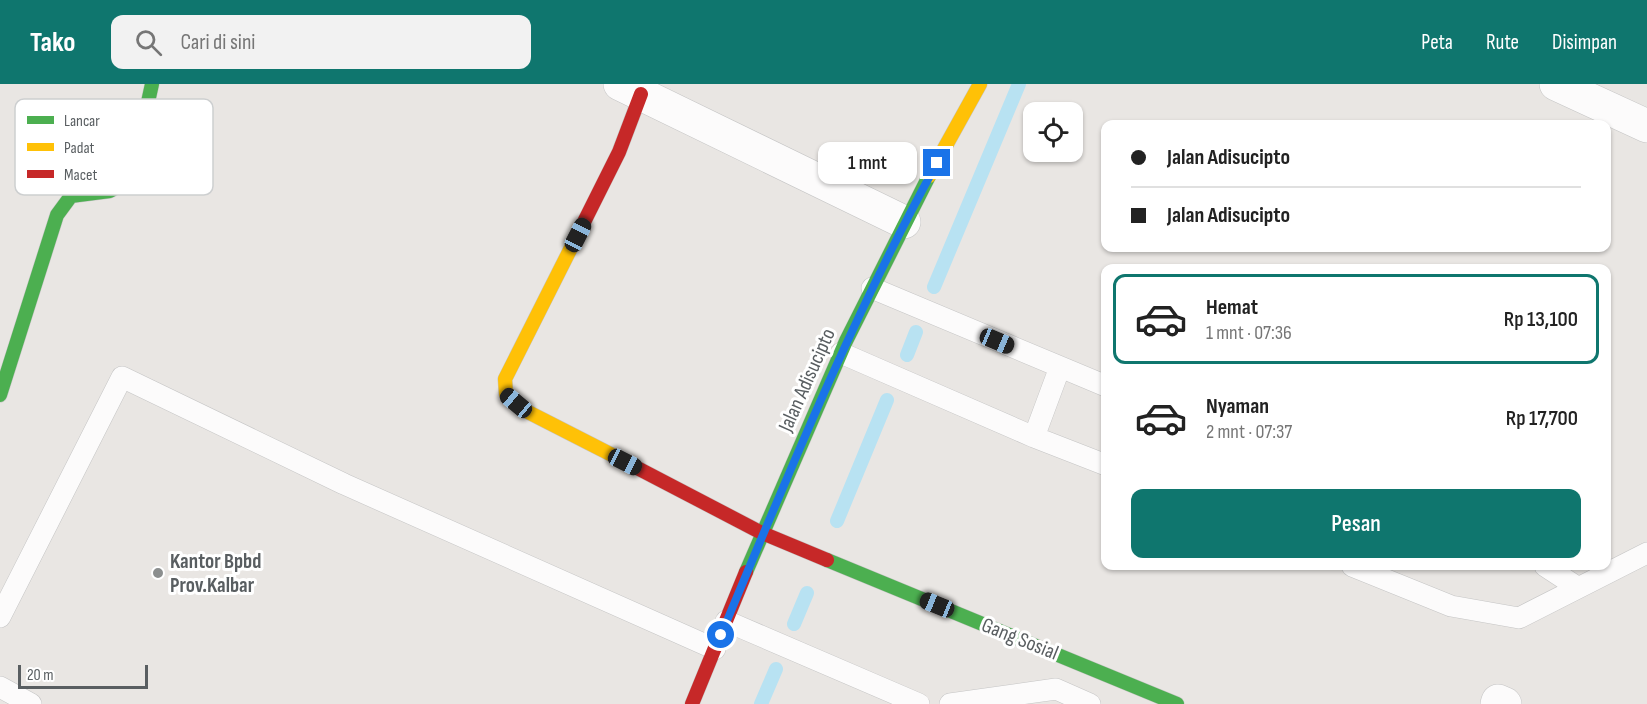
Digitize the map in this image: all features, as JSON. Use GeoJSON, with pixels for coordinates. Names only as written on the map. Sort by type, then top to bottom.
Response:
{"type":"FeatureCollection","features":[{"type":"Feature","properties":{"kind":"street"},"geometry":{"type":"LineString","coordinates":[[149,99],[152,84]]}},
{"type":"Feature","properties":{"kind":"street","name":"Jalan Adisucipto"},"geometry":{"type":"LineString","coordinates":[[692,704],[762,533],[841,353],[904,222],[980,84]]}},
{"type":"Feature","properties":{"kind":"street"},"geometry":{"type":"LineString","coordinates":[[1556,84],[1647,126]]}},
{"type":"Feature","properties":{"kind":"street"},"geometry":{"type":"LineString","coordinates":[[631,89],[904,222]]}},
{"type":"Feature","properties":{"kind":"street","name":"Gang Sosial"},"geometry":{"type":"LineString","coordinates":[[631,89],[619,152],[505,379],[506,394],[526,411],[762,533],[1177,704]]}},
{"type":"Feature","properties":{"kind":"street"},"geometry":{"type":"LineString","coordinates":[[0,395],[5,386],[57,215],[71,196],[81,195]]}},
{"type":"Feature","properties":{"kind":"street"},"geometry":{"type":"LineString","coordinates":[[1497,704],[1498,701],[1505,704]]}},
{"type":"Feature","properties":{"kind":"lane"},"geometry":{"type":"LineString","coordinates":[[872,288],[1101,384]]}},
{"type":"Feature","properties":{"kind":"lane"},"geometry":{"type":"LineString","coordinates":[[841,353],[1034,437],[1101,463]]}},
{"type":"Feature","properties":{"kind":"lane"},"geometry":{"type":"LineString","coordinates":[[1034,437],[1060,367]]}},
{"type":"Feature","properties":{"kind":"lane"},"geometry":{"type":"LineString","coordinates":[[0,617],[122,377],[344,484],[715,649]]}},
{"type":"Feature","properties":{"kind":"lane"},"geometry":{"type":"LineString","coordinates":[[1362,570],[1451,606],[1519,618],[1647,553]]}},
{"type":"Feature","properties":{"kind":"lane"},"geometry":{"type":"LineString","coordinates":[[1551,570],[1577,587]]}},
{"type":"Feature","properties":{"kind":"lane"},"geometry":{"type":"LineString","coordinates":[[726,621],[919,704]]}},
{"type":"Feature","properties":{"kind":"lane"},"geometry":{"type":"LineString","coordinates":[[0,687],[31,704]]}},
{"type":"Feature","properties":{"kind":"lane"},"geometry":{"type":"LineString","coordinates":[[950,704],[1056,689],[1090,704]]}},
{"type":"Feature","properties":{"kind":"waterway"},"geometry":{"type":"LineString","coordinates":[[934,287],[1019,84]]}},
{"type":"Feature","properties":{"kind":"waterway"},"geometry":{"type":"LineString","coordinates":[[907,355],[916,332]]}},
{"type":"Feature","properties":{"kind":"waterway"},"geometry":{"type":"LineString","coordinates":[[837,521],[887,400]]}},
{"type":"Feature","properties":{"kind":"waterway"},"geometry":{"type":"LineString","coordinates":[[794,624],[807,593]]}},
{"type":"Feature","properties":{"kind":"waterway"},"geometry":{"type":"LineString","coordinates":[[761,704],[776,669]]}},
{"type":"Feature","properties":{"kind":"traffic: fast"},"geometry":{"type":"LineString","coordinates":[[149,99],[152,84]]}},
{"type":"Feature","properties":{"kind":"traffic: fast"},"geometry":{"type":"LineString","coordinates":[[746,572],[846,341],[929,176]]}},
{"type":"Feature","properties":{"kind":"traffic: fast"},"geometry":{"type":"LineString","coordinates":[[0,395],[57,215],[71,196],[79,195]]}},
{"type":"Feature","properties":{"kind":"traffic: fast"},"geometry":{"type":"LineString","coordinates":[[827,560],[1177,704]]}},
{"type":"Feature","properties":{"kind":"traffic: slow"},"geometry":{"type":"LineString","coordinates":[[929,176],[980,84]]}},
{"type":"Feature","properties":{"kind":"traffic: slow"},"geometry":{"type":"LineString","coordinates":[[579,232],[505,379],[506,394],[526,411],[620,459]]}},
{"type":"Feature","properties":{"kind":"traffic: jam"},"geometry":{"type":"LineString","coordinates":[[579,232],[619,152],[641,94]]}},
{"type":"Feature","properties":{"kind":"traffic: jam"},"geometry":{"type":"LineString","coordinates":[[620,459],[762,533],[827,560]]}},
{"type":"Feature","properties":{"kind":"traffic: jam"},"geometry":{"type":"LineString","coordinates":[[692,704],[746,572]]}},
{"type":"Feature","properties":{"kind":"place","name":"Kantor Bpbd Prov.Kalbar"},"geometry":{"type":"Point","coordinates":[158,573]}},
{"type":"Feature","properties":{"kind":"route"},"geometry":{"type":"LineString","coordinates":[[721,635],[762,533],[841,353],[904,222],[937,163]]}}]}
